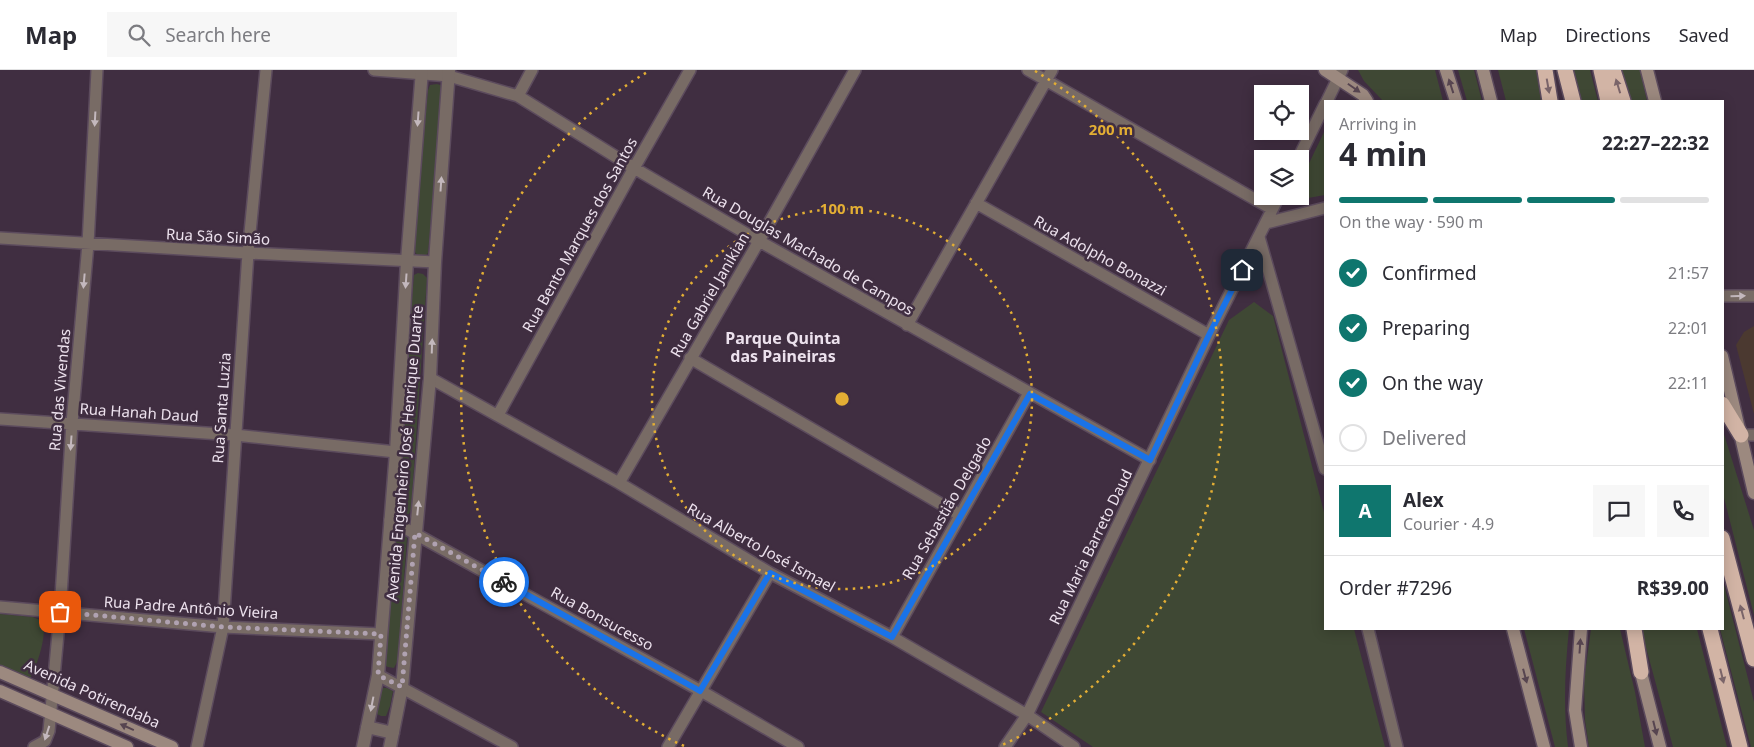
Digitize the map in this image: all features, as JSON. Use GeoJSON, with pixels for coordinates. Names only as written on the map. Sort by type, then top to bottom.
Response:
{"type":"FeatureCollection","features":[{"type":"Feature","properties":{"kind":"highway"},"geometry":{"type":"LineString","coordinates":[[1545,70],[1550,100]]}},
{"type":"Feature","properties":{"kind":"highway"},"geometry":{"type":"LineString","coordinates":[[1565,70],[1573,100]]}},
{"type":"Feature","properties":{"kind":"highway"},"geometry":{"type":"LineString","coordinates":[[1601,70],[1608,100]]}},
{"type":"Feature","properties":{"kind":"highway"},"geometry":{"type":"LineString","coordinates":[[1613,70],[1622,100]]}},
{"type":"Feature","properties":{"kind":"highway"},"geometry":{"type":"LineString","coordinates":[[1724,406],[1748,435]]}},
{"type":"Feature","properties":{"kind":"highway"},"geometry":{"type":"LineString","coordinates":[[1724,546],[1754,659]]}},
{"type":"Feature","properties":{"kind":"highway"},"geometry":{"type":"LineString","coordinates":[[1634,630],[1641,672]]}},
{"type":"Feature","properties":{"kind":"highway"},"geometry":{"type":"LineString","coordinates":[[1710,630],[1740,747]]}},
{"type":"Feature","properties":{"kind":"main road"},"geometry":{"type":"LineString","coordinates":[[1325,70],[1341,74],[1366,100]]}},
{"type":"Feature","properties":{"kind":"main road"},"geometry":{"type":"LineString","coordinates":[[1446,70],[1456,100]]}},
{"type":"Feature","properties":{"kind":"main road"},"geometry":{"type":"LineString","coordinates":[[1483,70],[1491,100]]}},
{"type":"Feature","properties":{"kind":"main road"},"geometry":{"type":"LineString","coordinates":[[1647,70],[1655,100]]}},
{"type":"Feature","properties":{"kind":"main road"},"geometry":{"type":"LineString","coordinates":[[1724,362],[1748,435],[1754,493]]}},
{"type":"Feature","properties":{"kind":"main road"},"geometry":{"type":"LineString","coordinates":[[1513,630],[1544,747]]}},
{"type":"Feature","properties":{"kind":"main road"},"geometry":{"type":"LineString","coordinates":[[1581,630],[1575,710],[1581,747]]}},
{"type":"Feature","properties":{"kind":"main road"},"geometry":{"type":"LineString","coordinates":[[1629,630],[1660,747]]}},
{"type":"Feature","properties":{"kind":"main road","name":"Avenida Potirendaba"},"geometry":{"type":"LineString","coordinates":[[0,672],[166,746]]}},
{"type":"Feature","properties":{"kind":"main road"},"geometry":{"type":"LineString","coordinates":[[0,691],[128,747]]}},
{"type":"Feature","properties":{"kind":"street","name":"Rua das Vivendas"},"geometry":{"type":"LineString","coordinates":[[34,747],[45,741],[49,731],[60,612],[72,423],[88,244],[98,70]]}},
{"type":"Feature","properties":{"kind":"street","name":"Rua Santa Luzia"},"geometry":{"type":"LineString","coordinates":[[197,747],[223,627],[248,253],[266,70]]}},
{"type":"Feature","properties":{"kind":"street","name":"Rua Douglas Machado de Campos"},"geometry":{"type":"LineString","coordinates":[[374,70],[449,73],[518,96],[634,168],[759,241],[1150,460]]}},
{"type":"Feature","properties":{"kind":"street"},"geometry":{"type":"LineString","coordinates":[[518,96],[532,70]]}},
{"type":"Feature","properties":{"kind":"street","name":"Rua Bento Marques dos Santos"},"geometry":{"type":"LineString","coordinates":[[498,415],[690,70]]}},
{"type":"Feature","properties":{"kind":"street","name":"Rua Gabriel Janikian"},"geometry":{"type":"LineString","coordinates":[[618,483],[759,241],[855,70]]}},
{"type":"Feature","properties":{"kind":"street"},"geometry":{"type":"LineString","coordinates":[[1028,70],[1049,75],[1272,209]]}},
{"type":"Feature","properties":{"kind":"street","name":"Avenida Engenheiro José Henrique Duarte"},"geometry":{"type":"LineString","coordinates":[[363,747],[378,675],[396,452],[407,261],[421,72]]}},
{"type":"Feature","properties":{"kind":"street","name":"Avenida Engenheiro José Henrique Duarte"},"geometry":{"type":"LineString","coordinates":[[390,747],[402,687],[430,378],[435,262],[449,73]]}},
{"type":"Feature","properties":{"kind":"street"},"geometry":{"type":"LineString","coordinates":[[1328,100],[1341,74]]}},
{"type":"Feature","properties":{"kind":"street"},"geometry":{"type":"LineString","coordinates":[[908,325],[1049,75]]}},
{"type":"Feature","properties":{"kind":"street"},"geometry":{"type":"LineString","coordinates":[[1302,150],[1324,107]]}},
{"type":"Feature","properties":{"kind":"street","name":"Rua Adolpho Bonazzi"},"geometry":{"type":"LineString","coordinates":[[976,204],[1209,335]]}},
{"type":"Feature","properties":{"kind":"street","name":"Rua Maria Barreto Daud"},"geometry":{"type":"LineString","coordinates":[[1005,747],[1027,715],[1209,335],[1274,205]]}},
{"type":"Feature","properties":{"kind":"street"},"geometry":{"type":"LineString","coordinates":[[1266,222],[1324,208]]}},
{"type":"Feature","properties":{"kind":"street"},"geometry":{"type":"LineString","coordinates":[[1259,237],[1324,465]]}},
{"type":"Feature","properties":{"kind":"street","name":"Rua São Simão"},"geometry":{"type":"LineString","coordinates":[[0,238],[435,262]]}},
{"type":"Feature","properties":{"kind":"street"},"geometry":{"type":"LineString","coordinates":[[1724,296],[1754,296]]}},
{"type":"Feature","properties":{"kind":"street"},"geometry":{"type":"LineString","coordinates":[[690,358],[960,515]]}},
{"type":"Feature","properties":{"kind":"street","name":"Rua Alberto José Ismael"},"geometry":{"type":"LineString","coordinates":[[430,378],[618,483],[770,573],[892,637],[1027,715],[1074,747]]}},
{"type":"Feature","properties":{"kind":"street","name":"Rua Sebastião Delgado"},"geometry":{"type":"LineString","coordinates":[[892,637],[1030,394]]}},
{"type":"Feature","properties":{"kind":"street","name":"Rua Hanah Daud"},"geometry":{"type":"LineString","coordinates":[[0,419],[235,435],[396,452]]}},
{"type":"Feature","properties":{"kind":"street","name":"Rua Bonsucesso"},"geometry":{"type":"LineString","coordinates":[[390,520],[798,747]]}},
{"type":"Feature","properties":{"kind":"street"},"geometry":{"type":"LineString","coordinates":[[668,747],[770,573]]}},
{"type":"Feature","properties":{"kind":"street","name":"Rua Padre Antônio Vieira"},"geometry":{"type":"LineString","coordinates":[[0,607],[223,627],[381,634]]}},
{"type":"Feature","properties":{"kind":"street"},"geometry":{"type":"LineString","coordinates":[[1368,630],[1397,747]]}},
{"type":"Feature","properties":{"kind":"street"},"geometry":{"type":"LineString","coordinates":[[378,675],[512,747]]}},
{"type":"Feature","properties":{"kind":"street"},"geometry":{"type":"LineString","coordinates":[[367,726],[393,733]]}},
{"type":"Feature","properties":{"kind":"shaded area"},"geometry":{"type":"Polygon","coordinates":[[[1754,326],[1754,414],[1736,345],[1744,332],[1754,326]]]}},
{"type":"Feature","properties":{"kind":"green space"},"geometry":{"type":"Polygon","coordinates":[[[1358,70],[1435,70],[1443,100],[1382,100],[1364,81],[1358,70]]]}},
{"type":"Feature","properties":{"kind":"green space"},"geometry":{"type":"Polygon","coordinates":[[[1458,70],[1474,70],[1482,100],[1467,100],[1458,70]]]}},
{"type":"Feature","properties":{"kind":"green space"},"geometry":{"type":"Polygon","coordinates":[[[1498,70],[1536,70],[1541,100],[1506,100],[1498,70]]]}},
{"type":"Feature","properties":{"kind":"green space"},"geometry":{"type":"Polygon","coordinates":[[[1574,70],[1590,70],[1598,100],[1582,100],[1574,70]]]}},
{"type":"Feature","properties":{"kind":"green space"},"geometry":{"type":"Polygon","coordinates":[[[1618,70],[1640,70],[1647,100],[1628,100],[1618,70]]]}},
{"type":"Feature","properties":{"kind":"green space"},"geometry":{"type":"Polygon","coordinates":[[[437,84],[443,86],[428,253],[424,257],[418,256],[415,252],[414,239],[428,90],[430,85],[437,84]]]}},
{"type":"Feature","properties":{"kind":"green space"},"geometry":{"type":"Polygon","coordinates":[[[1324,132],[1324,195],[1309,198],[1309,163],[1324,132]]]}},
{"type":"Feature","properties":{"kind":"green space"},"geometry":{"type":"Polygon","coordinates":[[[418,273],[423,274],[427,278],[411,511],[406,517],[399,516],[394,512],[414,275],[418,273]]]}},
{"type":"Feature","properties":{"kind":"green space"},"geometry":{"type":"Polygon","coordinates":[[[1254,302],[1273,316],[1324,512],[1324,630],[1354,630],[1385,747],[1093,747],[1041,712],[1229,320],[1254,302]]]}},
{"type":"Feature","properties":{"kind":"green space"},"geometry":{"type":"Polygon","coordinates":[[[1724,434],[1754,530],[1754,615],[1724,498],[1724,434]]]}},
{"type":"Feature","properties":{"kind":"green space"},"geometry":{"type":"Polygon","coordinates":[[[397,533],[402,533],[407,538],[398,660],[394,668],[384,665],[393,537],[397,533]]]}},
{"type":"Feature","properties":{"kind":"green space"},"geometry":{"type":"Polygon","coordinates":[[[1724,585],[1754,702],[1754,747],[1751,747],[1720,630],[1724,630],[1724,585]]]}},
{"type":"Feature","properties":{"kind":"green space"},"geometry":{"type":"Polygon","coordinates":[[[0,614],[33,617],[43,624],[44,629],[40,653],[29,680],[0,667],[0,614]]]}},
{"type":"Feature","properties":{"kind":"green space"},"geometry":{"type":"Polygon","coordinates":[[[1524,630],[1569,630],[1565,688],[1568,747],[1555,747],[1524,630]]]}},
{"type":"Feature","properties":{"kind":"green space"},"geometry":{"type":"Polygon","coordinates":[[[1591,630],[1620,630],[1635,692],[1645,747],[1589,747],[1585,720],[1584,681],[1591,630]]]}},
{"type":"Feature","properties":{"kind":"green space"},"geometry":{"type":"Polygon","coordinates":[[[1641,630],[1697,630],[1727,747],[1673,747],[1641,630]]]}},
{"type":"Feature","properties":{"kind":"green space"},"geometry":{"type":"Polygon","coordinates":[[[383,688],[393,691],[386,716],[375,713],[383,688]]]}},
{"type":"Feature","properties":{"kind":"way so far"},"geometry":{"type":"LineString","coordinates":[[60,612],[223,627],[381,634],[378,675],[402,687],[415,533],[504,582]]}},
{"type":"Feature","properties":{"kind":"district","name":"Parque Quinta das Paineiras"},"geometry":{"type":"Point","coordinates":[783,347]}},
{"type":"Feature","properties":{"kind":"route"},"geometry":{"type":"LineString","coordinates":[[504,582],[700,691],[770,573],[892,637],[1030,394],[1150,460],[1242,270]]}}]}
